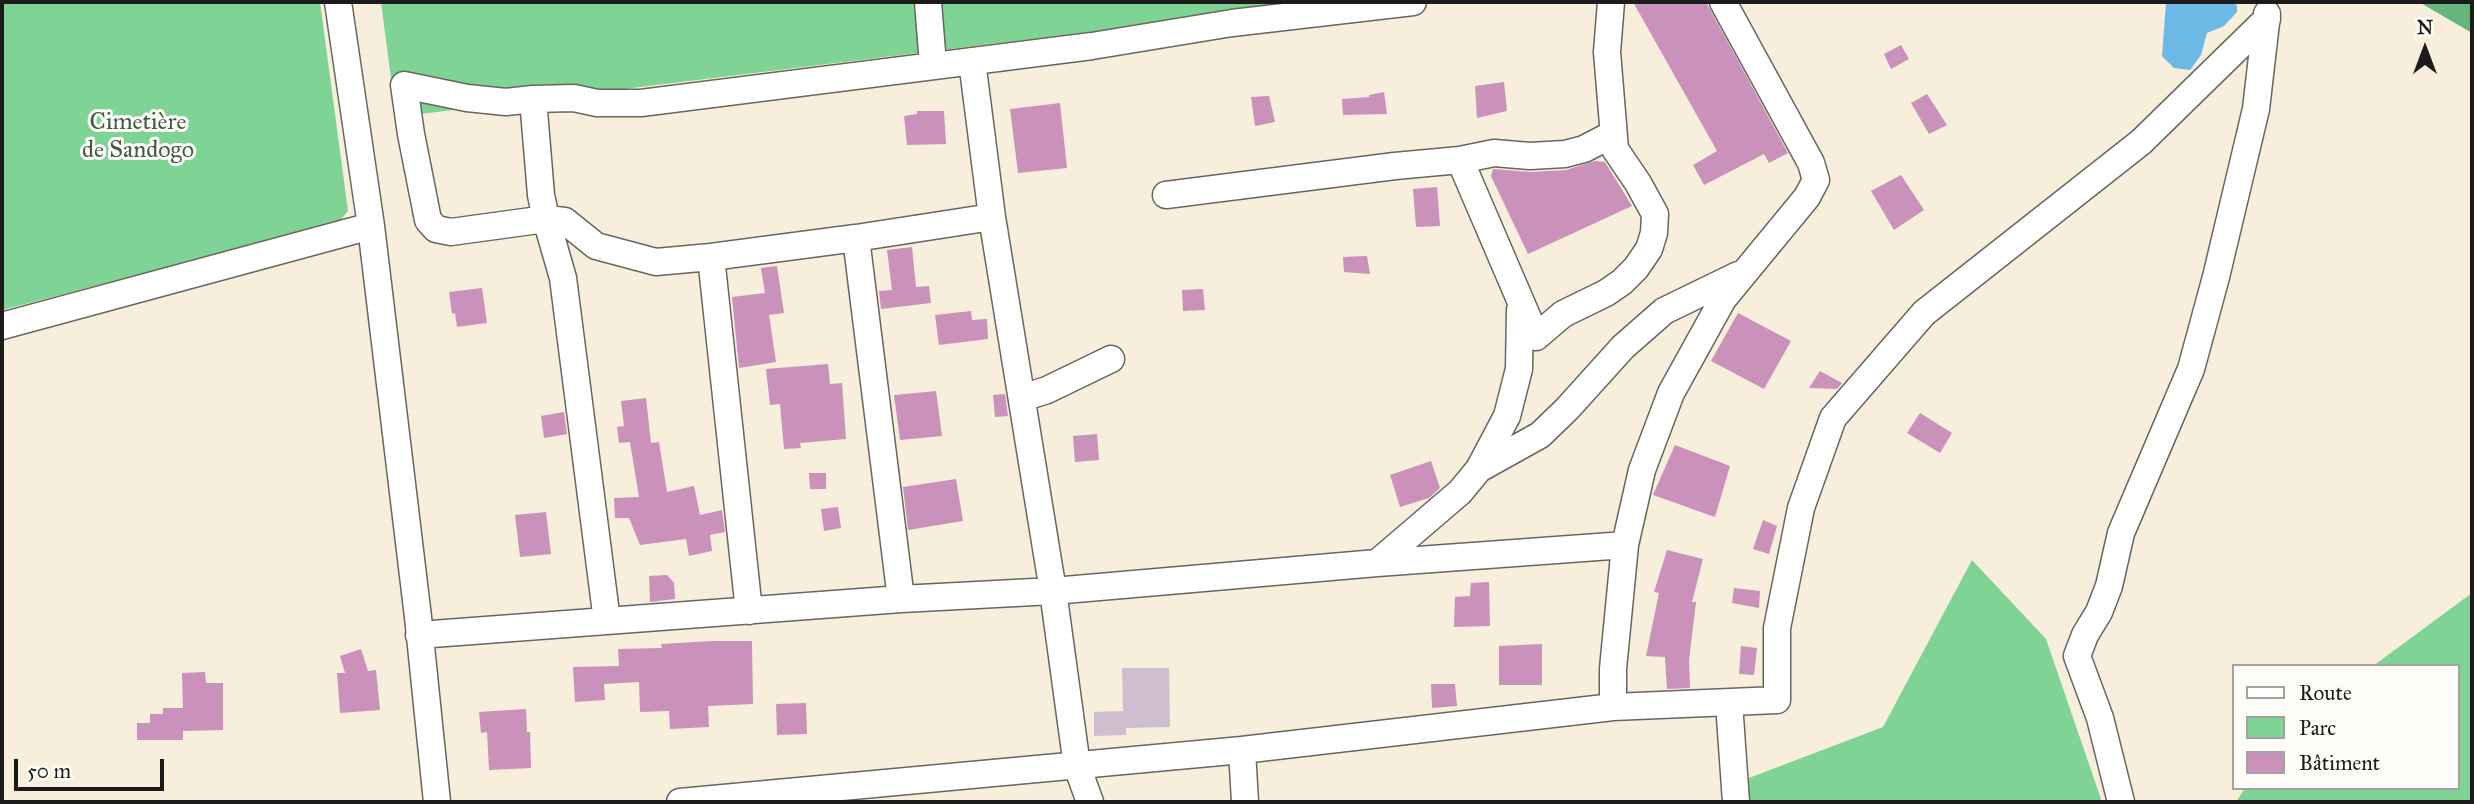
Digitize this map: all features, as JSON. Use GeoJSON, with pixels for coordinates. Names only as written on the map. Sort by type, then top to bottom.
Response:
{"type":"FeatureCollection","features":[{"type":"Feature","properties":{"kind":"street"},"geometry":{"type":"LineString","coordinates":[[338,2],[371,226],[437,802]]}},
{"type":"Feature","properties":{"kind":"street"},"geometry":{"type":"LineString","coordinates":[[928,2],[933,65]]}},
{"type":"Feature","properties":{"kind":"street"},"geometry":{"type":"LineString","coordinates":[[1232,23],[1280,8],[1284,2]]}},
{"type":"Feature","properties":{"kind":"street"},"geometry":{"type":"LineString","coordinates":[[992,217],[856,238],[656,262],[597,246],[565,221],[546,219],[451,232],[436,229],[428,220],[421,192],[404,85],[506,103],[573,98],[597,103],[640,103],[1092,46],[1232,23],[1413,2]]}},
{"type":"Feature","properties":{"kind":"street"},"geometry":{"type":"LineString","coordinates":[[1460,160],[1536,337],[1563,314],[1622,282],[1636,268],[1649,249],[1654,233],[1655,214],[1615,149],[1607,52],[1611,2]]}},
{"type":"Feature","properties":{"kind":"street"},"geometry":{"type":"LineString","coordinates":[[1613,707],[1613,669],[1625,545],[1643,470],[1671,393],[1723,299],[1807,197],[1815,180],[1811,163],[1723,2]]}},
{"type":"Feature","properties":{"kind":"street"},"geometry":{"type":"LineString","coordinates":[[680,802],[1242,750],[1613,707],[1777,700],[1777,628],[1801,508],[1833,418],[1924,313],[2141,142],[2267,10]]}},
{"type":"Feature","properties":{"kind":"street"},"geometry":{"type":"LineString","coordinates":[[2121,802],[2100,718],[2077,656],[2109,586],[2121,533],[2191,369],[2256,109],[2267,10]]}},
{"type":"Feature","properties":{"kind":"street"},"geometry":{"type":"LineString","coordinates":[[972,61],[992,217],[1053,592],[1077,766],[1090,802]]}},
{"type":"Feature","properties":{"kind":"street"},"geometry":{"type":"LineString","coordinates":[[533,99],[541,195],[563,278],[607,621]]}},
{"type":"Feature","properties":{"kind":"street"},"geometry":{"type":"LineString","coordinates":[[1166,195],[1460,160],[1494,153],[1530,156],[1565,154],[1584,149],[1613,134]]}},
{"type":"Feature","properties":{"kind":"street"},"geometry":{"type":"LineString","coordinates":[[2,326],[371,226]]}},
{"type":"Feature","properties":{"kind":"street"},"geometry":{"type":"LineString","coordinates":[[856,238],[901,599]]}},
{"type":"Feature","properties":{"kind":"street"},"geometry":{"type":"LineString","coordinates":[[711,257],[749,611]]}},
{"type":"Feature","properties":{"kind":"street"},"geometry":{"type":"LineString","coordinates":[[1479,469],[1540,435],[1567,410],[1623,347],[1664,311],[1746,271]]}},
{"type":"Feature","properties":{"kind":"street"},"geometry":{"type":"LineString","coordinates":[[1377,563],[1460,492],[1479,469],[1507,416],[1519,369],[1520,300]]}},
{"type":"Feature","properties":{"kind":"street"},"geometry":{"type":"LineString","coordinates":[[1022,398],[1047,390],[1111,359]]}},
{"type":"Feature","properties":{"kind":"street"},"geometry":{"type":"LineString","coordinates":[[419,635],[901,599],[1053,592],[1377,563],[1625,545]]}},
{"type":"Feature","properties":{"kind":"street"},"geometry":{"type":"LineString","coordinates":[[1730,703],[1736,802]]}},
{"type":"Feature","properties":{"kind":"street"},"geometry":{"type":"LineString","coordinates":[[1242,750],[1245,802]]}},
{"type":"Feature","properties":{"kind":"shaded area"},"geometry":{"type":"Polygon","coordinates":[[[1122,668],[1169,668],[1170,727],[1126,728],[1126,735],[1094,736],[1094,712],[1123,711],[1122,668]]]}},
{"type":"Feature","properties":{"kind":"green space","name":"Cimetière de Sandogo"},"geometry":{"type":"Polygon","coordinates":[[[2,2],[320,2],[348,211],[338,223],[2,310],[2,2]]]}},
{"type":"Feature","properties":{"kind":"green space"},"geometry":{"type":"Polygon","coordinates":[[[381,2],[1333,2],[396,117],[381,2]]]}},
{"type":"Feature","properties":{"kind":"green space"},"geometry":{"type":"Polygon","coordinates":[[[2419,2],[2472,2],[2472,33],[2419,2]]]}},
{"type":"Feature","properties":{"kind":"green space"},"geometry":{"type":"Polygon","coordinates":[[[1972,560],[2046,639],[2102,802],[1749,802],[1741,781],[1883,727],[1972,560]]]}},
{"type":"Feature","properties":{"kind":"green space"},"geometry":{"type":"Polygon","coordinates":[[[2472,593],[2472,802],[2236,802],[2244,790],[2460,790],[2460,664],[2376,664],[2472,593]]]}},
{"type":"Feature","properties":{"kind":"water"},"geometry":{"type":"Polygon","coordinates":[[[2166,2],[2234,2],[2237,6],[2237,12],[2224,26],[2207,33],[2201,55],[2190,70],[2174,68],[2162,56],[2166,2]]]}},
{"type":"Feature","properties":{"kind":"building"},"geometry":{"type":"Polygon","coordinates":[[[1633,2],[1706,2],[1788,153],[1769,163],[1764,154],[1704,185],[1693,165],[1717,151],[1633,2]]]}},
{"type":"Feature","properties":{"kind":"building"},"geometry":{"type":"Polygon","coordinates":[[[1901,45],[1909,59],[1891,69],[1884,54],[1901,45]]]}},
{"type":"Feature","properties":{"kind":"building"},"geometry":{"type":"Polygon","coordinates":[[[1504,82],[1507,111],[1477,118],[1475,86],[1504,82]]]}},
{"type":"Feature","properties":{"kind":"building"},"geometry":{"type":"Polygon","coordinates":[[[1384,92],[1387,114],[1343,115],[1342,99],[1369,97],[1384,92]]]}},
{"type":"Feature","properties":{"kind":"building"},"geometry":{"type":"Polygon","coordinates":[[[1927,94],[1947,125],[1929,134],[1911,103],[1927,94]]]}},
{"type":"Feature","properties":{"kind":"building"},"geometry":{"type":"Polygon","coordinates":[[[1269,96],[1275,122],[1255,126],[1251,97],[1269,96]]]}},
{"type":"Feature","properties":{"kind":"building"},"geometry":{"type":"Polygon","coordinates":[[[1060,103],[1067,168],[1018,173],[1010,109],[1060,103]]]}},
{"type":"Feature","properties":{"kind":"building"},"geometry":{"type":"Polygon","coordinates":[[[917,111],[944,111],[946,144],[907,145],[904,116],[917,114],[917,111]]]}},
{"type":"Feature","properties":{"kind":"building"},"geometry":{"type":"Polygon","coordinates":[[[1595,161],[1605,162],[1632,206],[1528,254],[1491,176],[1493,169],[1531,172],[1566,170],[1595,161]]]}},
{"type":"Feature","properties":{"kind":"building"},"geometry":{"type":"Polygon","coordinates":[[[1901,175],[1924,210],[1894,230],[1871,191],[1901,175]]]}},
{"type":"Feature","properties":{"kind":"building"},"geometry":{"type":"Polygon","coordinates":[[[1437,187],[1440,226],[1416,227],[1413,189],[1437,187]]]}},
{"type":"Feature","properties":{"kind":"building"},"geometry":{"type":"Polygon","coordinates":[[[912,247],[916,287],[929,286],[931,303],[881,309],[879,291],[892,290],[887,250],[912,247]]]}},
{"type":"Feature","properties":{"kind":"building"},"geometry":{"type":"Polygon","coordinates":[[[1367,256],[1370,274],[1344,272],[1343,257],[1367,256]]]}},
{"type":"Feature","properties":{"kind":"building"},"geometry":{"type":"Polygon","coordinates":[[[777,266],[784,313],[769,315],[776,362],[739,368],[732,297],[765,293],[761,268],[777,266]]]}},
{"type":"Feature","properties":{"kind":"building"},"geometry":{"type":"Polygon","coordinates":[[[482,288],[487,323],[457,327],[449,292],[482,288]]]}},
{"type":"Feature","properties":{"kind":"building"},"geometry":{"type":"Polygon","coordinates":[[[1203,289],[1205,310],[1183,311],[1182,290],[1203,289]]]}},
{"type":"Feature","properties":{"kind":"building"},"geometry":{"type":"Polygon","coordinates":[[[971,311],[972,320],[987,319],[988,339],[939,345],[935,315],[971,311]]]}},
{"type":"Feature","properties":{"kind":"building"},"geometry":{"type":"Polygon","coordinates":[[[1738,313],[1791,341],[1764,389],[1711,361],[1738,313]]]}},
{"type":"Feature","properties":{"kind":"building"},"geometry":{"type":"Polygon","coordinates":[[[828,364],[830,384],[842,383],[846,439],[800,443],[801,448],[784,449],[780,404],[770,405],[766,369],[828,364]]]}},
{"type":"Feature","properties":{"kind":"building"},"geometry":{"type":"Polygon","coordinates":[[[1820,371],[1842,383],[1837,389],[1809,388],[1820,371]]]}},
{"type":"Feature","properties":{"kind":"building"},"geometry":{"type":"Polygon","coordinates":[[[936,391],[942,436],[900,440],[894,395],[936,391]]]}},
{"type":"Feature","properties":{"kind":"building"},"geometry":{"type":"Polygon","coordinates":[[[1005,394],[1008,416],[995,417],[993,395],[1005,394]]]}},
{"type":"Feature","properties":{"kind":"building"},"geometry":{"type":"Polygon","coordinates":[[[646,398],[651,443],[659,442],[667,492],[694,486],[700,515],[722,510],[725,532],[710,535],[712,551],[689,556],[686,539],[640,545],[629,518],[615,518],[614,498],[639,497],[630,442],[619,443],[617,427],[624,426],[621,401],[646,398]]]}},
{"type":"Feature","properties":{"kind":"building"},"geometry":{"type":"Polygon","coordinates":[[[564,412],[567,434],[544,438],[541,416],[564,412]]]}},
{"type":"Feature","properties":{"kind":"building"},"geometry":{"type":"Polygon","coordinates":[[[1920,413],[1952,433],[1940,453],[1907,433],[1920,413]]]}},
{"type":"Feature","properties":{"kind":"building"},"geometry":{"type":"Polygon","coordinates":[[[1097,434],[1099,460],[1075,462],[1073,436],[1097,434]]]}},
{"type":"Feature","properties":{"kind":"building"},"geometry":{"type":"Polygon","coordinates":[[[1675,445],[1730,466],[1715,517],[1653,495],[1675,445]]]}},
{"type":"Feature","properties":{"kind":"building"},"geometry":{"type":"Polygon","coordinates":[[[1431,461],[1440,488],[1429,498],[1400,507],[1390,475],[1431,461]]]}},
{"type":"Feature","properties":{"kind":"building"},"geometry":{"type":"Polygon","coordinates":[[[809,473],[826,473],[826,489],[810,489],[809,473]]]}},
{"type":"Feature","properties":{"kind":"building"},"geometry":{"type":"Polygon","coordinates":[[[956,479],[963,521],[908,530],[903,487],[956,479]]]}},
{"type":"Feature","properties":{"kind":"building"},"geometry":{"type":"Polygon","coordinates":[[[838,507],[841,528],[824,531],[821,509],[838,507]]]}},
{"type":"Feature","properties":{"kind":"building"},"geometry":{"type":"Polygon","coordinates":[[[546,512],[551,554],[520,557],[515,515],[546,512]]]}},
{"type":"Feature","properties":{"kind":"building"},"geometry":{"type":"Polygon","coordinates":[[[1763,520],[1777,526],[1769,554],[1753,549],[1763,520]]]}},
{"type":"Feature","properties":{"kind":"building"},"geometry":{"type":"Polygon","coordinates":[[[1667,550],[1703,559],[1692,602],[1696,602],[1689,660],[1690,688],[1667,689],[1665,657],[1646,656],[1659,593],[1654,592],[1667,550]]]}},
{"type":"Feature","properties":{"kind":"building"},"geometry":{"type":"Polygon","coordinates":[[[667,575],[674,583],[675,599],[650,602],[649,576],[667,575]]]}},
{"type":"Feature","properties":{"kind":"building"},"geometry":{"type":"Polygon","coordinates":[[[1489,582],[1490,626],[1454,627],[1455,597],[1470,596],[1471,583],[1489,582]]]}},
{"type":"Feature","properties":{"kind":"building"},"geometry":{"type":"Polygon","coordinates":[[[1734,588],[1760,591],[1759,608],[1732,603],[1734,588]]]}},
{"type":"Feature","properties":{"kind":"building"},"geometry":{"type":"Polygon","coordinates":[[[752,641],[753,704],[708,706],[709,727],[670,729],[669,711],[640,712],[639,682],[604,684],[605,700],[575,702],[573,667],[619,666],[618,649],[662,648],[661,644],[752,641]]]}},
{"type":"Feature","properties":{"kind":"building"},"geometry":{"type":"Polygon","coordinates":[[[1542,644],[1542,685],[1499,685],[1499,646],[1542,644]]]}},
{"type":"Feature","properties":{"kind":"building"},"geometry":{"type":"Polygon","coordinates":[[[1741,646],[1757,648],[1754,675],[1739,674],[1741,646]]]}},
{"type":"Feature","properties":{"kind":"building"},"geometry":{"type":"Polygon","coordinates":[[[361,649],[368,671],[376,670],[380,710],[340,713],[337,673],[345,673],[340,656],[361,649]]]}},
{"type":"Feature","properties":{"kind":"building"},"geometry":{"type":"Polygon","coordinates":[[[205,672],[206,683],[223,683],[223,730],[183,731],[183,740],[137,740],[137,723],[150,723],[150,714],[163,714],[163,708],[183,708],[182,673],[205,672]]]}},
{"type":"Feature","properties":{"kind":"building"},"geometry":{"type":"Polygon","coordinates":[[[1431,684],[1455,684],[1457,706],[1432,708],[1431,684]]]}},
{"type":"Feature","properties":{"kind":"building"},"geometry":{"type":"Polygon","coordinates":[[[806,703],[807,734],[777,735],[776,704],[806,703]]]}},
{"type":"Feature","properties":{"kind":"building"},"geometry":{"type":"Polygon","coordinates":[[[526,709],[531,768],[489,770],[487,732],[481,733],[479,712],[526,709]]]}}]}
